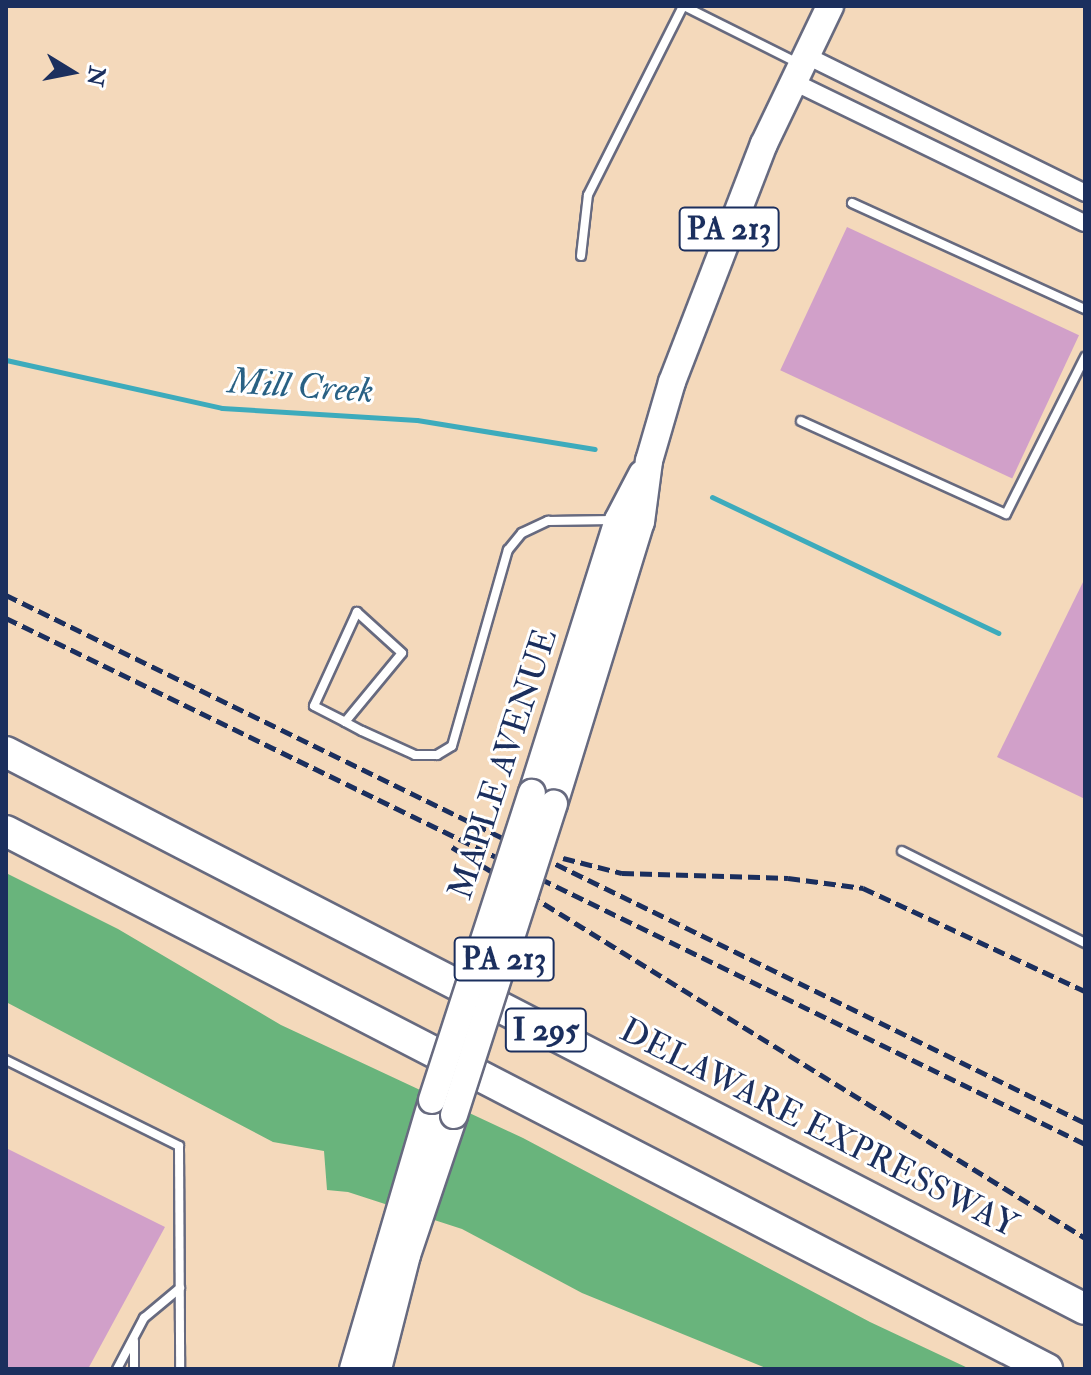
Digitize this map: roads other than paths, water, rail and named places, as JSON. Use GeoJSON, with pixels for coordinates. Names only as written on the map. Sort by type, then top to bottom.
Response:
{"type":"FeatureCollection","features":[{"type":"Feature","properties":{"kind":"highway","name":"DELAWARE EXPRESSWAY"},"geometry":{"type":"LineString","coordinates":[[6,752],[1085,1309]]}},
{"type":"Feature","properties":{"kind":"highway","name":"I 295"},"geometry":{"type":"LineString","coordinates":[[6,831],[1047,1369]]}},
{"type":"Feature","properties":{"kind":"main road","name":"MAPLE AVENUE"},"geometry":{"type":"LineString","coordinates":[[543,799],[618,520],[649,461],[722,245],[830,6]]}},
{"type":"Feature","properties":{"kind":"main road","name":"MAPLE AVENUE"},"geometry":{"type":"LineString","coordinates":[[353,1369],[443,1107],[543,799],[641,522],[649,461]]}},
{"type":"Feature","properties":{"kind":"main road","name":"MAPLE AVENUE"},"geometry":{"type":"LineString","coordinates":[[378,1369],[443,1107]]}},
{"type":"Feature","properties":{"kind":"street"},"geometry":{"type":"LineString","coordinates":[[801,68],[1085,193]]}},
{"type":"Feature","properties":{"kind":"street"},"geometry":{"type":"LineString","coordinates":[[801,68],[1085,223]]}},
{"type":"Feature","properties":{"kind":"lane"},"geometry":{"type":"LineString","coordinates":[[581,256],[588,195],[683,6],[801,68]]}},
{"type":"Feature","properties":{"kind":"lane"},"geometry":{"type":"LineString","coordinates":[[852,203],[1085,309]]}},
{"type":"Feature","properties":{"kind":"lane"},"geometry":{"type":"LineString","coordinates":[[801,421],[1006,514],[1085,357]]}},
{"type":"Feature","properties":{"kind":"lane"},"geometry":{"type":"LineString","coordinates":[[345,722],[402,653],[357,612],[314,706],[345,722],[415,755],[437,755],[452,746],[508,550],[522,533],[548,521],[618,520]]}},
{"type":"Feature","properties":{"kind":"lane"},"geometry":{"type":"LineString","coordinates":[[902,851],[1085,943]]}},
{"type":"Feature","properties":{"kind":"lane"},"geometry":{"type":"LineString","coordinates":[[6,1060],[179,1146],[180,1369]]}},
{"type":"Feature","properties":{"kind":"lane"},"geometry":{"type":"LineString","coordinates":[[117,1369],[144,1318],[180,1288]]}},
{"type":"Feature","properties":{"kind":"lane"},"geometry":{"type":"LineString","coordinates":[[134,1336],[134,1369]]}},
{"type":"Feature","properties":{"kind":"waterway","name":"Mill Creek"},"geometry":{"type":"LineString","coordinates":[[6,360],[222,408],[417,420],[595,449]]}},
{"type":"Feature","properties":{"kind":"waterway","name":"Mill Creek"},"geometry":{"type":"LineString","coordinates":[[712,497],[998,633]]}},
{"type":"Feature","properties":{"kind":"railway"},"geometry":{"type":"LineString","coordinates":[[6,595],[1085,1123]]}},
{"type":"Feature","properties":{"kind":"railway"},"geometry":{"type":"LineString","coordinates":[[6,618],[1085,1144]]}},
{"type":"Feature","properties":{"kind":"railway"},"geometry":{"type":"LineString","coordinates":[[452,847],[1085,1238]]}},
{"type":"Feature","properties":{"kind":"railway"},"geometry":{"type":"LineString","coordinates":[[563,858],[622,873],[788,878],[863,888],[1085,991]]}}]}
